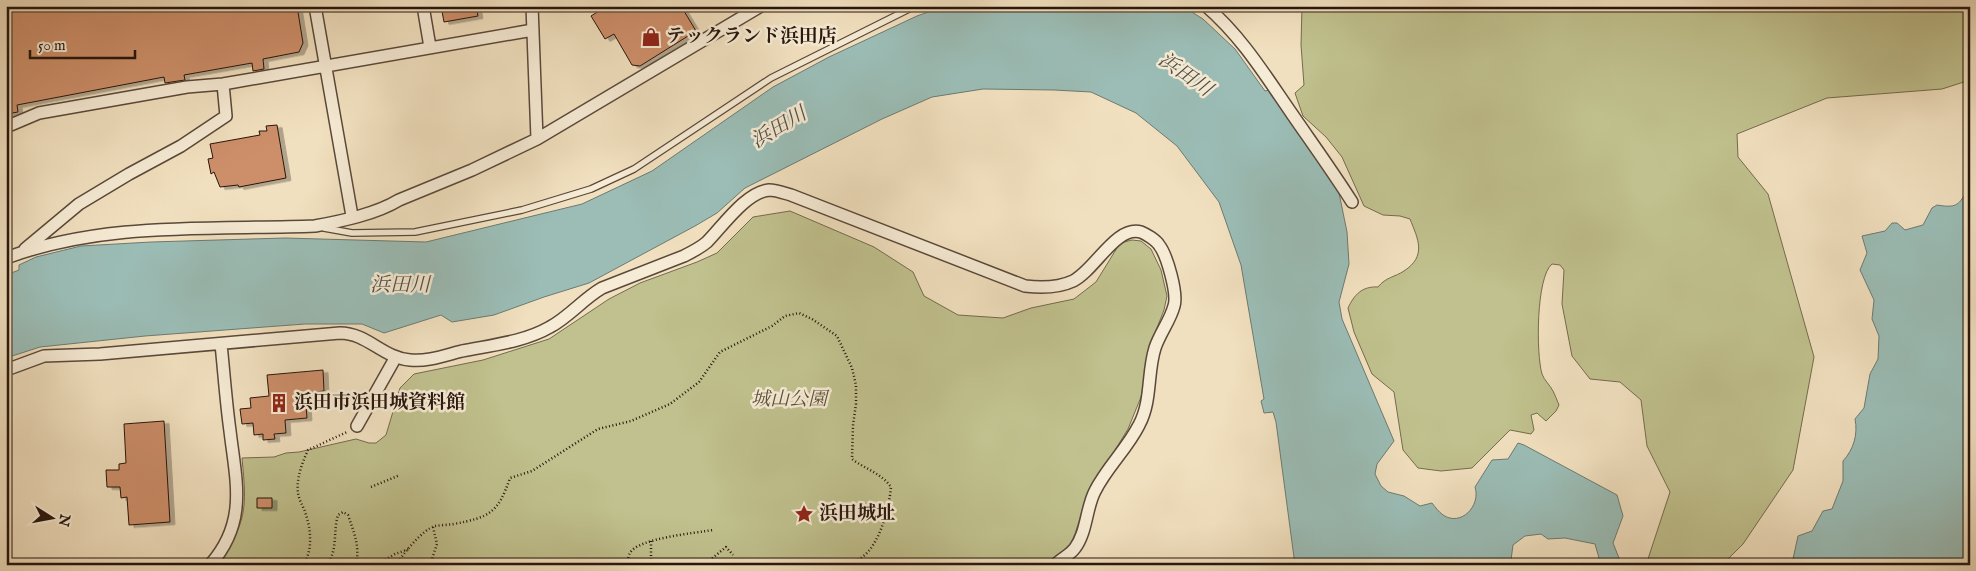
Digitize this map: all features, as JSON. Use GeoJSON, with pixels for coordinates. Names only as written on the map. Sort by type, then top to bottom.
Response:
{"type":"FeatureCollection","features":[{"type":"Feature","properties":{"kind":"street"},"geometry":{"type":"LineString","coordinates":[[315,6],[352,216]]}},
{"type":"Feature","properties":{"kind":"street"},"geometry":{"type":"LineString","coordinates":[[423,6],[430,48]]}},
{"type":"Feature","properties":{"kind":"street"},"geometry":{"type":"LineString","coordinates":[[532,6],[537,139]]}},
{"type":"Feature","properties":{"kind":"street"},"geometry":{"type":"LineString","coordinates":[[6,258],[23,252],[102,233],[315,226],[340,221],[389,206],[537,139],[761,6]]}},
{"type":"Feature","properties":{"kind":"street"},"geometry":{"type":"LineString","coordinates":[[1206,6],[1222,19],[1253,56],[1352,202]]}},
{"type":"Feature","properties":{"kind":"street"},"geometry":{"type":"LineString","coordinates":[[6,127],[39,113],[187,87],[223,84],[532,30]]}},
{"type":"Feature","properties":{"kind":"street"},"geometry":{"type":"LineString","coordinates":[[23,252],[80,204],[128,174],[180,146],[226,116],[223,84]]}},
{"type":"Feature","properties":{"kind":"street"},"geometry":{"type":"LineString","coordinates":[[6,370],[44,356],[100,354],[348,333],[362,338],[394,358],[408,360],[428,359],[512,342],[552,327],[593,293],[602,288],[695,250],[706,243],[726,219],[745,203],[767,190],[791,195],[1025,286],[1041,288],[1058,286],[1072,281],[1086,272],[1114,241],[1123,234],[1140,232],[1159,244],[1170,274],[1175,306],[1155,348],[1146,405],[1140,424],[1131,440],[1103,476],[1094,493],[1077,546],[1055,565]]}},
{"type":"Feature","properties":{"kind":"street"},"geometry":{"type":"LineString","coordinates":[[211,564],[226,544],[232,530],[238,497],[221,344]]}},
{"type":"Feature","properties":{"kind":"street"},"geometry":{"type":"LineString","coordinates":[[357,426],[394,358]]}},
{"type":"Feature","properties":{"kind":"lane"},"geometry":{"type":"LineString","coordinates":[[315,226],[352,233],[415,232],[522,210],[591,190],[634,169],[771,78],[914,6]]}},
{"type":"Feature","properties":{"kind":"path"},"geometry":{"type":"LineString","coordinates":[[396,565],[423,534],[433,527],[490,514],[495,509],[510,478],[532,471],[598,429],[631,421],[670,404],[699,382],[720,352],[772,326],[785,316],[799,313],[812,319],[837,336],[845,349],[856,385],[852,459],[884,478],[891,487],[889,503],[875,541],[863,557],[847,565]]}},
{"type":"Feature","properties":{"kind":"path"},"geometry":{"type":"LineString","coordinates":[[303,565],[310,547],[310,536],[306,514],[298,492],[298,483],[306,454],[308,450],[317,445],[339,437],[357,426]]}},
{"type":"Feature","properties":{"kind":"path"},"geometry":{"type":"LineString","coordinates":[[371,487],[400,475]]}},
{"type":"Feature","properties":{"kind":"path"},"geometry":{"type":"LineString","coordinates":[[327,565],[333,553],[336,520],[338,515],[343,512],[348,515],[357,538],[359,550],[356,565]]}},
{"type":"Feature","properties":{"kind":"path"},"geometry":{"type":"LineString","coordinates":[[430,565],[437,544],[433,527]]}},
{"type":"Feature","properties":{"kind":"path"},"geometry":{"type":"LineString","coordinates":[[627,565],[634,548],[651,541],[713,530]]}},
{"type":"Feature","properties":{"kind":"path"},"geometry":{"type":"LineString","coordinates":[[651,541],[651,565]]}},
{"type":"Feature","properties":{"kind":"path"},"geometry":{"type":"LineString","coordinates":[[704,565],[726,547],[733,555]]}},
{"type":"Feature","properties":{"kind":"path"},"geometry":{"type":"LineString","coordinates":[[376,565],[395,554],[409,549]]}},
{"type":"Feature","properties":{"kind":"path"},"geometry":{"type":"LineString","coordinates":[[211,564],[261,561],[269,565]]}},
{"type":"Feature","properties":{"kind":"green space"},"geometry":{"type":"Polygon","coordinates":[[[1302,6],[1970,6],[1970,80],[1942,89],[1827,98],[1737,134],[1738,157],[1768,194],[1814,357],[1793,470],[1743,544],[1722,565],[1646,565],[1670,492],[1647,446],[1641,400],[1620,382],[1590,379],[1572,356],[1562,304],[1564,270],[1560,265],[1552,264],[1543,284],[1538,334],[1542,374],[1559,405],[1556,411],[1546,421],[1537,413],[1531,415],[1534,430],[1531,434],[1510,430],[1472,468],[1441,471],[1418,468],[1403,450],[1394,392],[1372,374],[1354,332],[1348,308],[1359,292],[1367,288],[1378,287],[1384,281],[1401,273],[1411,265],[1418,253],[1418,240],[1410,219],[1400,216],[1383,215],[1364,206],[1342,157],[1326,137],[1303,116],[1295,93],[1304,85],[1301,45],[1302,6]]]}},
{"type":"Feature","properties":{"kind":"green space","name":"城山公園"},"geometry":{"type":"Polygon","coordinates":[[[790,211],[874,247],[913,272],[924,296],[958,315],[1003,318],[1031,308],[1074,299],[1096,282],[1120,243],[1132,240],[1141,241],[1151,249],[1161,270],[1167,296],[1164,310],[1153,338],[1141,397],[1128,429],[1091,489],[1078,531],[1070,544],[1048,565],[217,565],[234,537],[243,514],[242,458],[274,457],[356,439],[376,443],[386,435],[400,388],[414,374],[483,360],[549,339],[609,299],[640,283],[717,253],[753,217],[790,211]]]}},
{"type":"Feature","properties":{"kind":"water","name":"浜田川"},"geometry":{"type":"Polygon","coordinates":[[[945,6],[1182,6],[1203,19],[1235,49],[1265,91],[1270,90],[1339,193],[1347,232],[1349,264],[1339,302],[1342,319],[1394,441],[1377,464],[1375,474],[1381,486],[1388,492],[1404,496],[1420,506],[1432,503],[1443,515],[1450,518],[1463,516],[1472,507],[1475,501],[1475,487],[1492,460],[1508,459],[1518,443],[1524,445],[1617,495],[1623,516],[1613,543],[1619,558],[1617,565],[1597,565],[1599,558],[1595,544],[1565,538],[1548,539],[1541,534],[1525,536],[1513,545],[1511,560],[1508,565],[1295,565],[1276,422],[1273,412],[1264,413],[1261,401],[1264,399],[1241,265],[1219,202],[1177,146],[1136,113],[1091,92],[983,89],[932,97],[882,119],[745,188],[717,213],[589,283],[494,315],[452,322],[441,315],[384,333],[362,324],[305,324],[145,336],[40,347],[6,358],[6,275],[19,270],[19,265],[36,257],[81,246],[151,242],[285,238],[426,242],[582,204],[652,171],[773,87],[829,57],[917,16],[945,6]]]}},
{"type":"Feature","properties":{"kind":"water"},"geometry":{"type":"Polygon","coordinates":[[[1970,186],[1970,565],[1785,565],[1793,559],[1798,536],[1812,531],[1823,511],[1832,509],[1843,481],[1843,461],[1854,441],[1855,419],[1864,408],[1870,374],[1878,359],[1879,336],[1872,319],[1874,300],[1860,270],[1867,253],[1862,236],[1885,231],[1892,223],[1897,223],[1905,230],[1923,225],[1932,208],[1937,205],[1955,205],[1970,186]]]}},
{"type":"Feature","properties":{"kind":"building"},"geometry":{"type":"Polygon","coordinates":[[[6,6],[297,6],[303,43],[299,52],[263,59],[264,69],[253,71],[252,63],[184,75],[185,80],[165,83],[164,77],[17,105],[18,112],[6,114],[6,6]]]}},
{"type":"Feature","properties":{"kind":"building"},"geometry":{"type":"Polygon","coordinates":[[[441,6],[476,6],[478,16],[444,22],[441,6]]]}},
{"type":"Feature","properties":{"kind":"building","name":"テックランド浜田店"},"geometry":{"type":"Polygon","coordinates":[[[596,6],[681,6],[696,31],[640,66],[632,65],[614,34],[605,39],[591,16],[599,11],[596,6]]]}},
{"type":"Feature","properties":{"kind":"building"},"geometry":{"type":"Polygon","coordinates":[[[277,125],[286,178],[239,187],[238,185],[220,187],[214,172],[211,174],[208,159],[213,158],[210,144],[260,135],[259,131],[267,131],[266,126],[277,125]]]}},
{"type":"Feature","properties":{"kind":"building","name":"浜田市浜田城資料館"},"geometry":{"type":"Polygon","coordinates":[[[323,370],[324,391],[305,393],[307,418],[285,420],[286,433],[274,434],[275,439],[263,440],[263,434],[254,435],[253,423],[242,424],[240,409],[251,408],[250,398],[269,396],[267,375],[323,370]]]}},
{"type":"Feature","properties":{"kind":"building"},"geometry":{"type":"Polygon","coordinates":[[[164,421],[170,522],[129,525],[127,497],[121,498],[120,487],[107,487],[106,470],[119,470],[119,464],[126,463],[124,424],[164,421]]]}},
{"type":"Feature","properties":{"kind":"building"},"geometry":{"type":"Polygon","coordinates":[[[257,498],[272,498],[272,508],[257,508],[257,498]]]}},
{"type":"Feature","properties":{"kind":"place","name":"テックランド浜田店"},"geometry":{"type":"Point","coordinates":[651,37]}},
{"type":"Feature","properties":{"kind":"place","name":"浜田市浜田城資料館"},"geometry":{"type":"Point","coordinates":[279,403]}},
{"type":"Feature","properties":{"kind":"place","name":"浜田城址"},"geometry":{"type":"Point","coordinates":[804,514]}}]}
